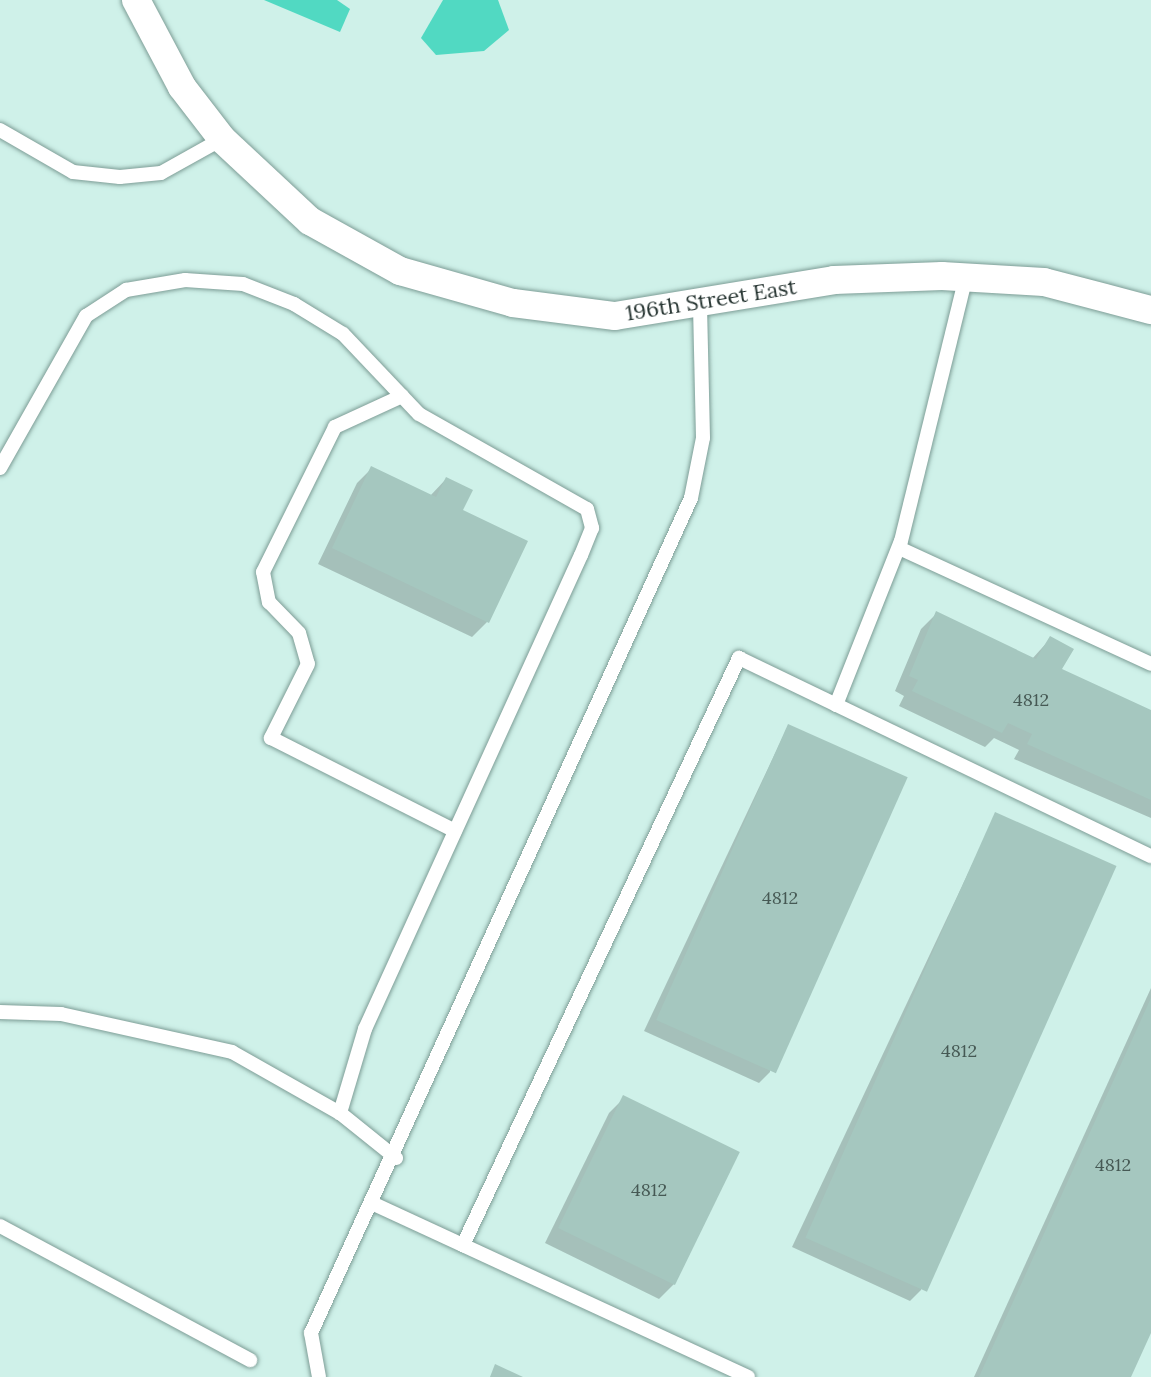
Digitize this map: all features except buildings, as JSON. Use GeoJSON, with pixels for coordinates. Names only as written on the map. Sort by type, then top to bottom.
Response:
{"type":"FeatureCollection","features":[{"type":"Feature","properties":{"kind":"street","name":"196th Street East"},"geometry":{"type":"LineString","coordinates":[[136,0],[182,87],[222,139],[310,221],[400,271],[513,303],[615,316],[700,305],[834,280],[966,277],[1044,282],[1151,310]]}},
{"type":"Feature","properties":{"kind":"lane"},"geometry":{"type":"LineString","coordinates":[[0,130],[73,172],[120,177],[161,173],[222,139]]}},
{"type":"Feature","properties":{"kind":"lane"},"geometry":{"type":"LineString","coordinates":[[836,705],[899,548],[966,277]]}},
{"type":"Feature","properties":{"kind":"lane"},"geometry":{"type":"LineString","coordinates":[[0,468],[86,316],[126,290],[185,280],[243,284],[343,334],[419,414],[570,493],[587,509],[592,528],[347,1071],[340,1113]]}},
{"type":"Feature","properties":{"kind":"lane"},"geometry":{"type":"LineString","coordinates":[[319,1377],[311,1333],[396,1158],[431,1060],[691,498],[703,438],[700,305]]}},
{"type":"Feature","properties":{"kind":"lane"},"geometry":{"type":"LineString","coordinates":[[402,396],[335,427],[263,572],[269,602],[299,633],[308,664],[271,738],[455,831]]}},
{"type":"Feature","properties":{"kind":"lane"},"geometry":{"type":"LineString","coordinates":[[899,548],[1151,664]]}},
{"type":"Feature","properties":{"kind":"lane"},"geometry":{"type":"LineString","coordinates":[[463,1245],[739,658],[1151,856]]}},
{"type":"Feature","properties":{"kind":"lane"},"geometry":{"type":"LineString","coordinates":[[0,1012],[61,1014],[232,1052],[340,1113],[396,1158]]}},
{"type":"Feature","properties":{"kind":"lane"},"geometry":{"type":"LineString","coordinates":[[374,1204],[748,1377]]}},
{"type":"Feature","properties":{"kind":"lane"},"geometry":{"type":"LineString","coordinates":[[0,1226],[250,1360]]}},
{"type":"Feature","properties":{"kind":"shaded area"},"geometry":{"type":"Polygon","coordinates":[[[264,0],[337,0],[350,9],[340,32],[264,0]]]}},
{"type":"Feature","properties":{"kind":"shaded area"},"geometry":{"type":"Polygon","coordinates":[[[443,0],[498,0],[509,30],[484,51],[436,55],[421,38],[443,0]]]}}]}
